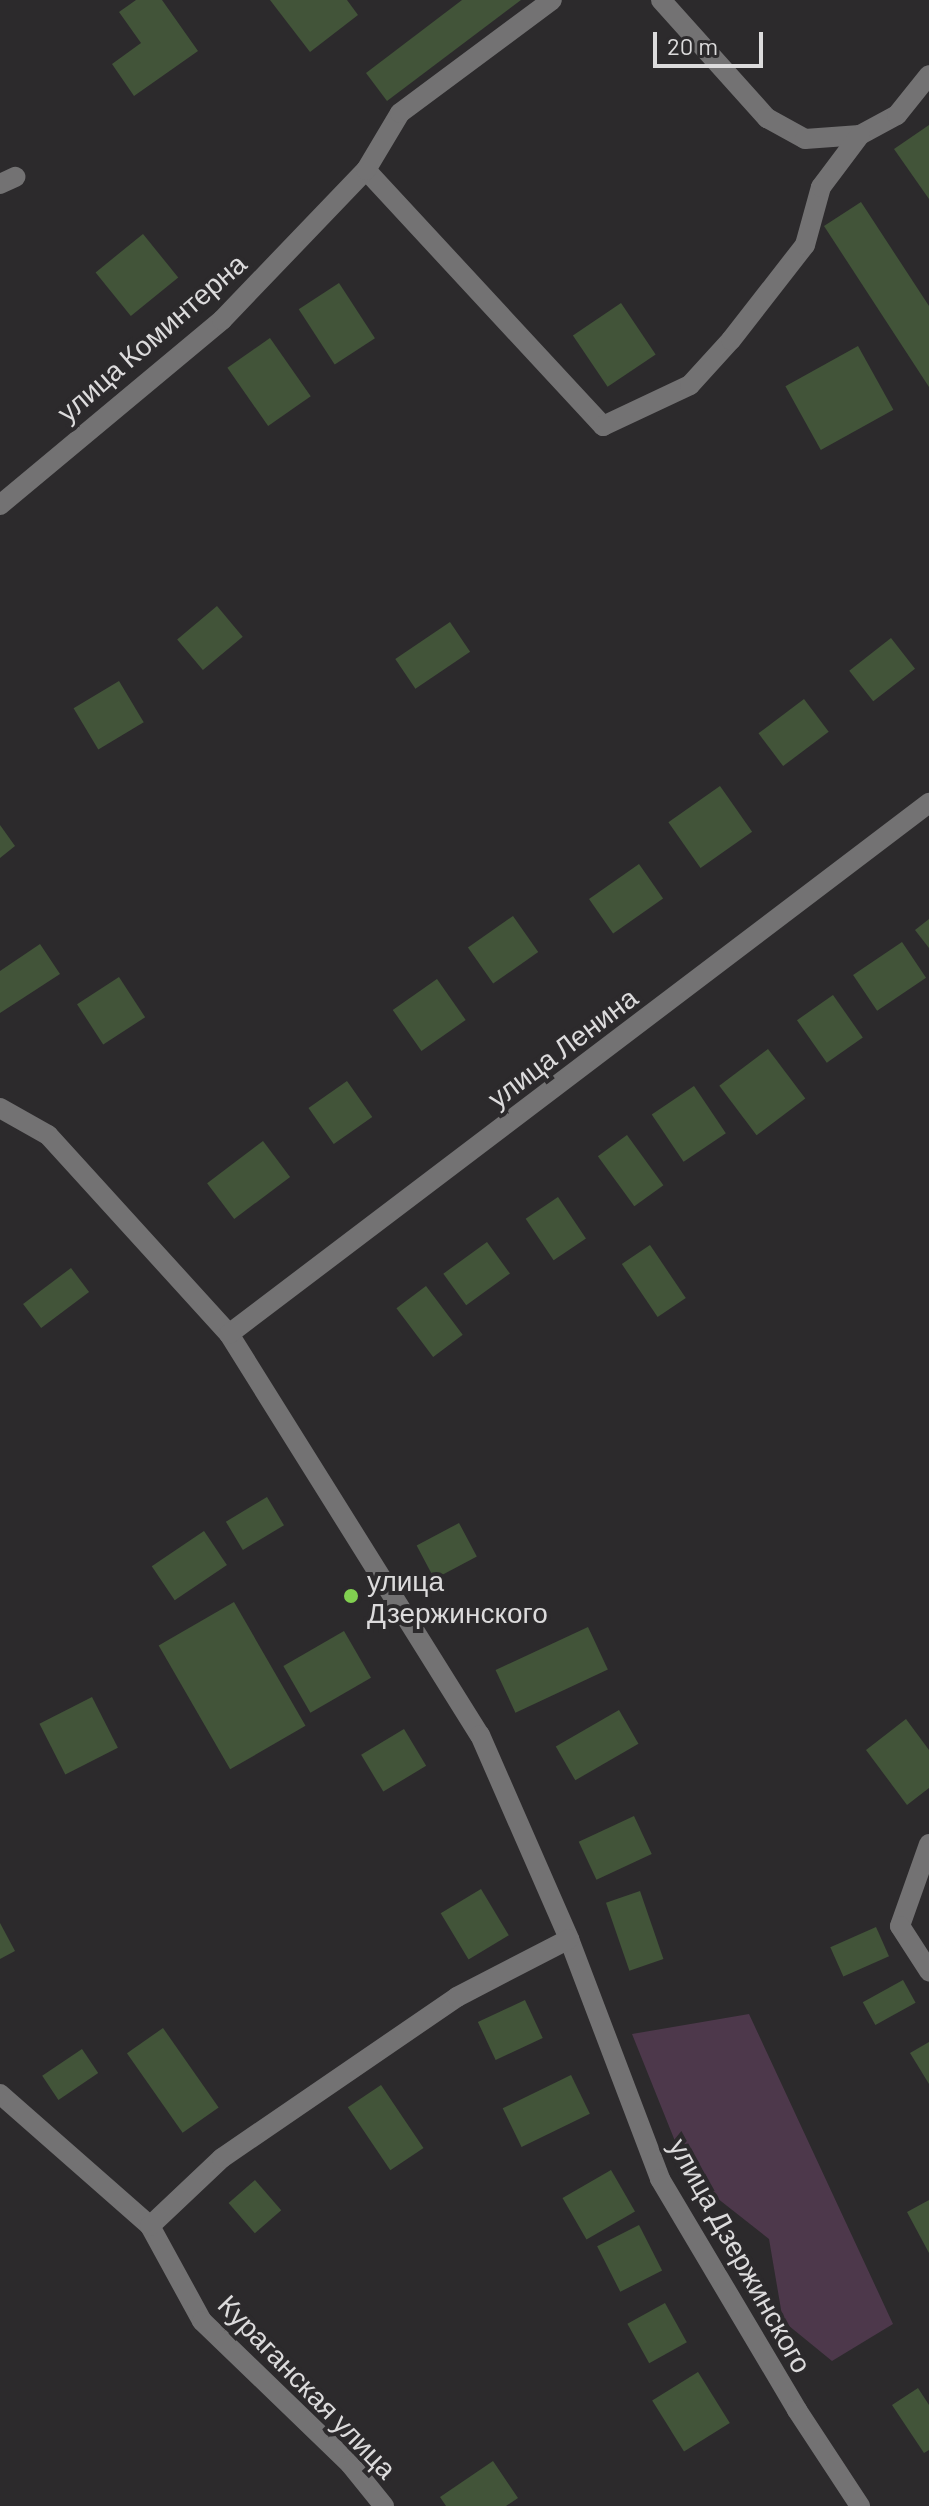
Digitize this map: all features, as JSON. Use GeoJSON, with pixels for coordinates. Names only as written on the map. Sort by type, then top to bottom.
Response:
{"type":"FeatureCollection","features":[{"type":"Feature","properties":{"kind":"street","name":"улица Коминтерна"},"geometry":{"type":"LineString","coordinates":[[0,505],[222,320],[366,170],[400,113],[552,0]]}},
{"type":"Feature","properties":{"kind":"street"},"geometry":{"type":"LineString","coordinates":[[661,0],[767,118],[805,139],[860,135],[897,115],[928,78]]}},
{"type":"Feature","properties":{"kind":"street"},"geometry":{"type":"LineString","coordinates":[[366,170],[603,426],[690,385],[731,340],[805,245],[821,187],[860,135]]}},
{"type":"Feature","properties":{"kind":"street","name":"улица Ленина"},"geometry":{"type":"LineString","coordinates":[[229,1334],[929,803]]}},
{"type":"Feature","properties":{"kind":"street","name":"улица Дзержинского"},"geometry":{"type":"LineString","coordinates":[[0,1108],[48,1135],[229,1334],[480,1735],[569,1939],[660,2179],[797,2410],[860,2506]]}},
{"type":"Feature","properties":{"kind":"street"},"geometry":{"type":"LineString","coordinates":[[929,1844],[900,1926],[929,1971]]}},
{"type":"Feature","properties":{"kind":"street"},"geometry":{"type":"LineString","coordinates":[[150,2226],[222,2158],[457,1997],[569,1939]]}},
{"type":"Feature","properties":{"kind":"street","name":"Кураганская улица"},"geometry":{"type":"LineString","coordinates":[[0,2094],[150,2226],[202,2321],[350,2464],[384,2506]]}},
{"type":"Feature","properties":{"kind":"shaded area"},"geometry":{"type":"Polygon","coordinates":[[[749,2014],[893,2324],[832,2361],[783,2321],[769,2239],[689,2176],[632,2034],[749,2014]]]}},
{"type":"Feature","properties":{"kind":"building"},"geometry":{"type":"Polygon","coordinates":[[[136,0],[162,0],[198,51],[134,96],[112,64],[141,43],[119,12],[136,0]]]}},
{"type":"Feature","properties":{"kind":"building"},"geometry":{"type":"Polygon","coordinates":[[[270,0],[347,0],[358,15],[310,52],[270,0]]]}},
{"type":"Feature","properties":{"kind":"building"},"geometry":{"type":"Polygon","coordinates":[[[462,0],[521,0],[387,101],[366,73],[462,0]]]}},
{"type":"Feature","properties":{"kind":"building"},"geometry":{"type":"Polygon","coordinates":[[[929,125],[929,199],[894,149],[929,125]]]}},
{"type":"Feature","properties":{"kind":"building"},"geometry":{"type":"Polygon","coordinates":[[[861,202],[929,306],[929,387],[824,226],[861,202]]]}},
{"type":"Feature","properties":{"kind":"building"},"geometry":{"type":"Polygon","coordinates":[[[143,234],[178,278],[131,316],[96,272],[143,234]]]}},
{"type":"Feature","properties":{"kind":"building"},"geometry":{"type":"Polygon","coordinates":[[[339,283],[375,338],[335,364],[299,309],[339,283]]]}},
{"type":"Feature","properties":{"kind":"building"},"geometry":{"type":"Polygon","coordinates":[[[621,303],[656,354],[608,387],[573,335],[621,303]]]}},
{"type":"Feature","properties":{"kind":"building"},"geometry":{"type":"Polygon","coordinates":[[[270,338],[311,396],[268,426],[227,368],[270,338]]]}},
{"type":"Feature","properties":{"kind":"building"},"geometry":{"type":"Polygon","coordinates":[[[858,346],[893,410],[821,450],[785,386],[858,346]]]}},
{"type":"Feature","properties":{"kind":"building"},"geometry":{"type":"Polygon","coordinates":[[[217,606],[243,637],[203,670],[177,639],[217,606]]]}},
{"type":"Feature","properties":{"kind":"building"},"geometry":{"type":"Polygon","coordinates":[[[450,622],[470,652],[415,689],[395,659],[450,622]]]}},
{"type":"Feature","properties":{"kind":"building"},"geometry":{"type":"Polygon","coordinates":[[[891,638],[915,669],[873,701],[849,671],[891,638]]]}},
{"type":"Feature","properties":{"kind":"building"},"geometry":{"type":"Polygon","coordinates":[[[119,681],[144,722],[98,749],[74,708],[119,681]]]}},
{"type":"Feature","properties":{"kind":"building"},"geometry":{"type":"Polygon","coordinates":[[[804,699],[829,732],[783,766],[758,733],[804,699]]]}},
{"type":"Feature","properties":{"kind":"building"},"geometry":{"type":"Polygon","coordinates":[[[720,786],[752,832],[701,868],[668,822],[720,786]]]}},
{"type":"Feature","properties":{"kind":"building"},"geometry":{"type":"Polygon","coordinates":[[[0,825],[15,846],[0,858],[0,825]]]}},
{"type":"Feature","properties":{"kind":"building"},"geometry":{"type":"Polygon","coordinates":[[[639,864],[663,898],[613,933],[589,899],[639,864]]]}},
{"type":"Feature","properties":{"kind":"building"},"geometry":{"type":"Polygon","coordinates":[[[513,916],[538,952],[493,984],[468,948],[513,916]]]}},
{"type":"Feature","properties":{"kind":"building"},"geometry":{"type":"Polygon","coordinates":[[[929,919],[929,948],[915,930],[929,919]]]}},
{"type":"Feature","properties":{"kind":"building"},"geometry":{"type":"Polygon","coordinates":[[[902,942],[926,978],[877,1011],[853,975],[902,942]]]}},
{"type":"Feature","properties":{"kind":"building"},"geometry":{"type":"Polygon","coordinates":[[[40,944],[60,974],[0,1013],[0,971],[40,944]]]}},
{"type":"Feature","properties":{"kind":"building"},"geometry":{"type":"Polygon","coordinates":[[[119,977],[145,1017],[103,1044],[77,1004],[119,977]]]}},
{"type":"Feature","properties":{"kind":"building"},"geometry":{"type":"Polygon","coordinates":[[[437,979],[466,1020],[421,1051],[393,1010],[437,979]]]}},
{"type":"Feature","properties":{"kind":"building"},"geometry":{"type":"Polygon","coordinates":[[[833,995],[863,1038],[827,1063],[797,1020],[833,995]]]}},
{"type":"Feature","properties":{"kind":"building"},"geometry":{"type":"Polygon","coordinates":[[[768,1049],[805,1099],[757,1135],[719,1086],[768,1049]]]}},
{"type":"Feature","properties":{"kind":"building"},"geometry":{"type":"Polygon","coordinates":[[[347,1081],[372,1117],[334,1144],[308,1108],[347,1081]]]}},
{"type":"Feature","properties":{"kind":"building"},"geometry":{"type":"Polygon","coordinates":[[[694,1086],[726,1133],[684,1162],[652,1115],[694,1086]]]}},
{"type":"Feature","properties":{"kind":"building"},"geometry":{"type":"Polygon","coordinates":[[[627,1135],[663,1185],[634,1206],[598,1156],[627,1135]]]}},
{"type":"Feature","properties":{"kind":"building"},"geometry":{"type":"Polygon","coordinates":[[[263,1141],[290,1177],[234,1219],[207,1183],[263,1141]]]}},
{"type":"Feature","properties":{"kind":"building"},"geometry":{"type":"Polygon","coordinates":[[[558,1197],[586,1238],[554,1260],[526,1219],[558,1197]]]}},
{"type":"Feature","properties":{"kind":"building"},"geometry":{"type":"Polygon","coordinates":[[[487,1242],[510,1274],[466,1305],[443,1274],[487,1242]]]}},
{"type":"Feature","properties":{"kind":"building"},"geometry":{"type":"Polygon","coordinates":[[[650,1245],[686,1298],[658,1317],[622,1264],[650,1245]]]}},
{"type":"Feature","properties":{"kind":"building"},"geometry":{"type":"Polygon","coordinates":[[[71,1268],[89,1292],[41,1328],[23,1304],[71,1268]]]}},
{"type":"Feature","properties":{"kind":"building"},"geometry":{"type":"Polygon","coordinates":[[[426,1286],[463,1335],[433,1357],[396,1308],[426,1286]]]}},
{"type":"Feature","properties":{"kind":"building"},"geometry":{"type":"Polygon","coordinates":[[[267,1497],[284,1525],[243,1550],[226,1522],[267,1497]]]}},
{"type":"Feature","properties":{"kind":"building"},"geometry":{"type":"Polygon","coordinates":[[[459,1523],[477,1557],[434,1579],[417,1546],[459,1523]]]}},
{"type":"Feature","properties":{"kind":"building"},"geometry":{"type":"Polygon","coordinates":[[[204,1531],[227,1565],[175,1600],[152,1566],[204,1531]]]}},
{"type":"Feature","properties":{"kind":"building"},"geometry":{"type":"Polygon","coordinates":[[[234,1602],[306,1726],[230,1769],[159,1646],[234,1602]]]}},
{"type":"Feature","properties":{"kind":"building"},"geometry":{"type":"Polygon","coordinates":[[[588,1627],[608,1670],[515,1713],[496,1670],[588,1627]]]}},
{"type":"Feature","properties":{"kind":"building"},"geometry":{"type":"Polygon","coordinates":[[[344,1631],[371,1678],[310,1713],[283,1666],[344,1631]]]}},
{"type":"Feature","properties":{"kind":"building"},"geometry":{"type":"Polygon","coordinates":[[[92,1697],[118,1748],[65,1775],[39,1724],[92,1697]]]}},
{"type":"Feature","properties":{"kind":"building"},"geometry":{"type":"Polygon","coordinates":[[[619,1710],[638,1744],[575,1780],[556,1746],[619,1710]]]}},
{"type":"Feature","properties":{"kind":"building"},"geometry":{"type":"Polygon","coordinates":[[[906,1719],[929,1750],[929,1788],[907,1805],[866,1750],[906,1719]]]}},
{"type":"Feature","properties":{"kind":"building"},"geometry":{"type":"Polygon","coordinates":[[[404,1729],[426,1766],[383,1792],[361,1755],[404,1729]]]}},
{"type":"Feature","properties":{"kind":"building"},"geometry":{"type":"Polygon","coordinates":[[[634,1816],[652,1854],[596,1880],[579,1842],[634,1816]]]}},
{"type":"Feature","properties":{"kind":"building"},"geometry":{"type":"Polygon","coordinates":[[[481,1889],[509,1935],[469,1959],[441,1913],[481,1889]]]}},
{"type":"Feature","properties":{"kind":"building"},"geometry":{"type":"Polygon","coordinates":[[[640,1891],[663,1959],[629,1971],[606,1903],[640,1891]]]}},
{"type":"Feature","properties":{"kind":"building"},"geometry":{"type":"Polygon","coordinates":[[[0,1923],[15,1951],[0,1959],[0,1923]]]}},
{"type":"Feature","properties":{"kind":"building"},"geometry":{"type":"Polygon","coordinates":[[[876,1927],[889,1956],[843,1977],[830,1947],[876,1927]]]}},
{"type":"Feature","properties":{"kind":"building"},"geometry":{"type":"Polygon","coordinates":[[[903,1980],[916,2003],[875,2025],[863,2002],[903,1980]]]}},
{"type":"Feature","properties":{"kind":"building"},"geometry":{"type":"Polygon","coordinates":[[[525,2000],[543,2038],[496,2060],[478,2022],[525,2000]]]}},
{"type":"Feature","properties":{"kind":"building"},"geometry":{"type":"Polygon","coordinates":[[[163,2028],[219,2107],[183,2133],[127,2053],[163,2028]]]}},
{"type":"Feature","properties":{"kind":"building"},"geometry":{"type":"Polygon","coordinates":[[[929,2042],[929,2084],[910,2053],[929,2042]]]}},
{"type":"Feature","properties":{"kind":"building"},"geometry":{"type":"Polygon","coordinates":[[[82,2049],[98,2073],[58,2100],[42,2076],[82,2049]]]}},
{"type":"Feature","properties":{"kind":"building"},"geometry":{"type":"Polygon","coordinates":[[[571,2075],[590,2114],[522,2147],[503,2108],[571,2075]]]}},
{"type":"Feature","properties":{"kind":"building"},"geometry":{"type":"Polygon","coordinates":[[[381,2085],[423,2148],[390,2170],[348,2107],[381,2085]]]}},
{"type":"Feature","properties":{"kind":"building"},"geometry":{"type":"Polygon","coordinates":[[[611,2170],[635,2212],[587,2240],[563,2198],[611,2170]]]}},
{"type":"Feature","properties":{"kind":"building"},"geometry":{"type":"Polygon","coordinates":[[[255,2180],[281,2210],[255,2233],[229,2203],[255,2180]]]}},
{"type":"Feature","properties":{"kind":"building"},"geometry":{"type":"Polygon","coordinates":[[[929,2200],[929,2253],[907,2212],[929,2200]]]}},
{"type":"Feature","properties":{"kind":"building"},"geometry":{"type":"Polygon","coordinates":[[[639,2225],[662,2270],[620,2292],[597,2246],[639,2225]]]}},
{"type":"Feature","properties":{"kind":"building"},"geometry":{"type":"Polygon","coordinates":[[[665,2303],[687,2342],[649,2363],[627,2324],[665,2303]]]}},
{"type":"Feature","properties":{"kind":"building"},"geometry":{"type":"Polygon","coordinates":[[[698,2372],[730,2423],[684,2451],[652,2401],[698,2372]]]}},
{"type":"Feature","properties":{"kind":"building"},"geometry":{"type":"Polygon","coordinates":[[[918,2388],[929,2405],[929,2450],[924,2453],[892,2405],[918,2388]]]}},
{"type":"Feature","properties":{"kind":"building"},"geometry":{"type":"Polygon","coordinates":[[[493,2461],[518,2498],[506,2506],[446,2506],[440,2497],[493,2461]]]}},
{"type":"Feature","properties":{"kind":"place","name":"улица Дзержинского"},"geometry":{"type":"Point","coordinates":[351,1596]}}]}
